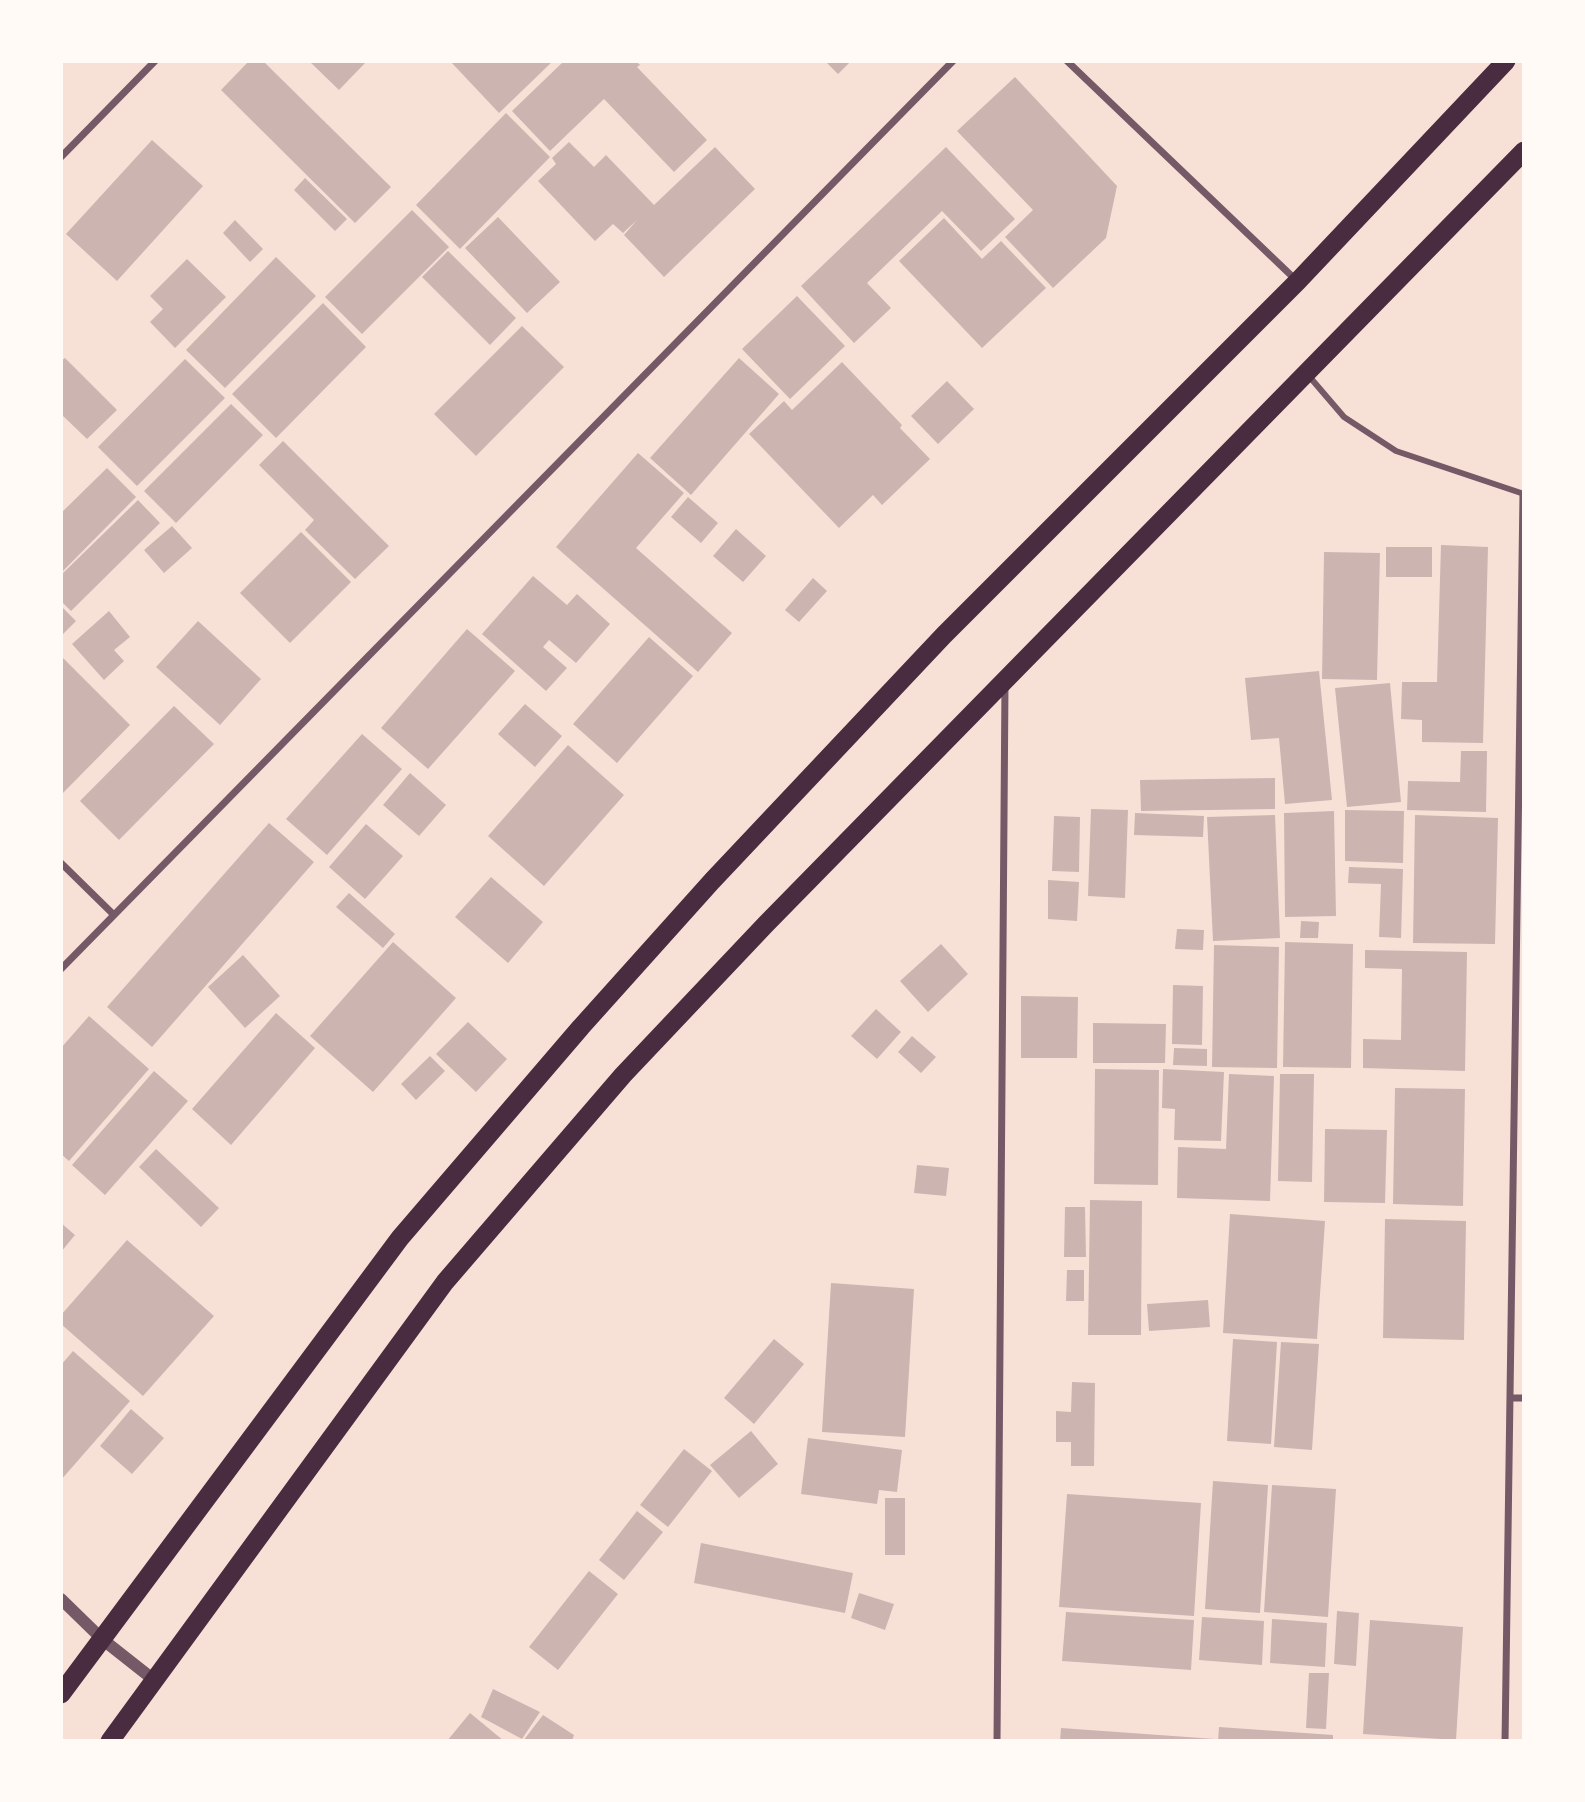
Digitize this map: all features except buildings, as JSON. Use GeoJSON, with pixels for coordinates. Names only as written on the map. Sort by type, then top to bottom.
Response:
{"type":"FeatureCollection","features":[{"type":"Feature","properties":{"kind":"highway"},"geometry":{"type":"LineString","coordinates":[[61,1694],[400,1238],[581,1027],[712,881],[944,635],[1297,282],[1506,61]]}},
{"type":"Feature","properties":{"kind":"highway"},"geometry":{"type":"LineString","coordinates":[[110,1741],[445,1282],[623,1075],[766,924],[1524,151]]}},
{"type":"Feature","properties":{"kind":"street"},"geometry":{"type":"LineString","coordinates":[[61,157],[155,61]]}},
{"type":"Feature","properties":{"kind":"street"},"geometry":{"type":"LineString","coordinates":[[61,969],[953,61]]}},
{"type":"Feature","properties":{"kind":"street"},"geometry":{"type":"LineString","coordinates":[[1067,61],[1297,282]]}},
{"type":"Feature","properties":{"kind":"street"},"geometry":{"type":"LineString","coordinates":[[1306,373],[1345,417],[1396,451],[1523,494],[1505,1741]]}},
{"type":"Feature","properties":{"kind":"street"},"geometry":{"type":"LineString","coordinates":[[997,1741],[1005,680]]}},
{"type":"Feature","properties":{"kind":"street"},"geometry":{"type":"LineString","coordinates":[[61,863],[114,915]]}},
{"type":"Feature","properties":{"kind":"street"},"geometry":{"type":"LineString","coordinates":[[1510,1398],[1524,1398]]}},
{"type":"Feature","properties":{"kind":"street"},"geometry":{"type":"LineString","coordinates":[[61,1599],[102,1639],[154,1679]]}}]}
